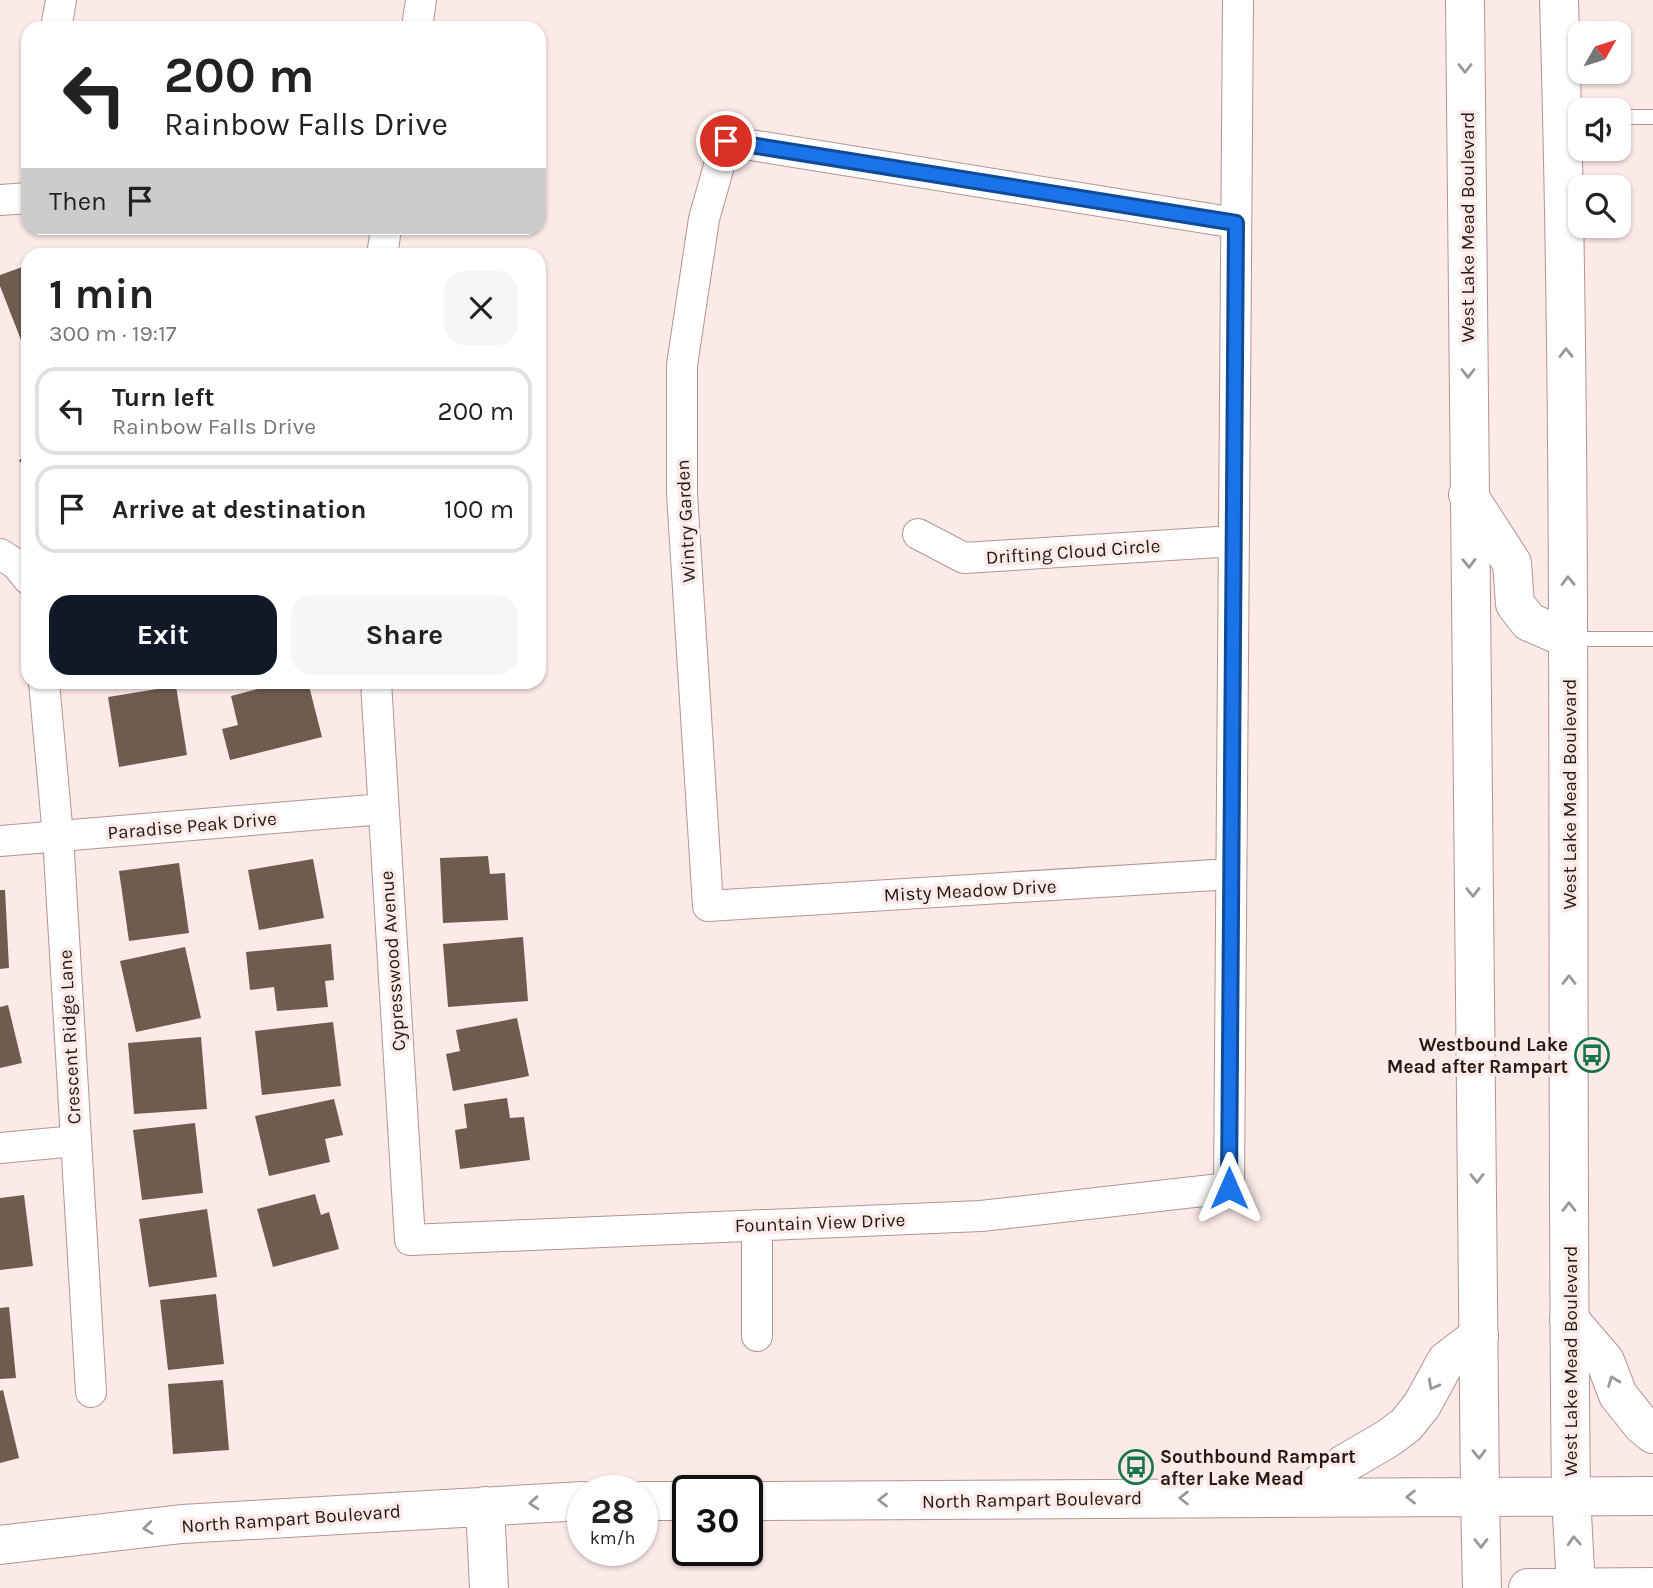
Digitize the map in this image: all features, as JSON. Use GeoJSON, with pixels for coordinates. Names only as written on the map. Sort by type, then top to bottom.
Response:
{"type":"FeatureCollection","features":[{"type":"Feature","properties":{"kind":"main road","name":"West Lake Mead Boulevard"},"geometry":{"type":"LineString","coordinates":[[1465,0],[1468,495],[1482,1588]]}},
{"type":"Feature","properties":{"kind":"main road","name":"West Lake Mead Boulevard"},"geometry":{"type":"LineString","coordinates":[[1559,0],[1569,98]]}},
{"type":"Feature","properties":{"kind":"main road","name":"West Lake Mead Boulevard"},"geometry":{"type":"LineString","coordinates":[[1571,161],[1569,1319],[1571,1496],[1576,1587]]}},
{"type":"Feature","properties":{"kind":"main road"},"geometry":{"type":"LineString","coordinates":[[1468,495],[1512,563],[1516,604],[1529,622],[1569,639]]}},
{"type":"Feature","properties":{"kind":"main road"},"geometry":{"type":"LineString","coordinates":[[1569,1319],[1605,1361],[1618,1395],[1653,1434]]}},
{"type":"Feature","properties":{"kind":"main road"},"geometry":{"type":"LineString","coordinates":[[1303,1497],[1344,1464],[1387,1440],[1406,1425],[1422,1405],[1446,1361],[1479,1336]]}},
{"type":"Feature","properties":{"kind":"main road","name":"North Rampart Boulevard"},"geometry":{"type":"LineString","coordinates":[[763,1501],[1653,1496]]}},
{"type":"Feature","properties":{"kind":"main road","name":"North Rampart Boulevard"},"geometry":{"type":"LineString","coordinates":[[0,1545],[182,1524],[567,1502]]}},
{"type":"Feature","properties":{"kind":"main road"},"geometry":{"type":"LineString","coordinates":[[485,1506],[489,1588]]}},
{"type":"Feature","properties":{"kind":"main road"},"geometry":{"type":"LineString","coordinates":[[1528,1588],[1653,1587]]}},
{"type":"Feature","properties":{"kind":"street"},"geometry":{"type":"LineString","coordinates":[[57,21],[61,0]]}},
{"type":"Feature","properties":{"kind":"street"},"geometry":{"type":"LineString","coordinates":[[418,21],[421,0]]}},
{"type":"Feature","properties":{"kind":"street"},"geometry":{"type":"LineString","coordinates":[[1231,874],[1238,0]]}},
{"type":"Feature","properties":{"kind":"street","name":"Wintry Garden"},"geometry":{"type":"LineString","coordinates":[[708,906],[682,494],[682,365],[704,219],[726,141],[1236,223]]}},
{"type":"Feature","properties":{"kind":"street"},"geometry":{"type":"LineString","coordinates":[[0,200],[21,198]]}},
{"type":"Feature","properties":{"kind":"street","name":"Drifting Cloud Circle"},"geometry":{"type":"LineString","coordinates":[[918,534],[964,558],[1234,541]]}},
{"type":"Feature","properties":{"kind":"street","name":"Crescent Ridge Lane"},"geometry":{"type":"LineString","coordinates":[[45,689],[58,836],[91,1392]]}},
{"type":"Feature","properties":{"kind":"street","name":"Cypresswood Avenue"},"geometry":{"type":"LineString","coordinates":[[376,689],[410,1240]]}},
{"type":"Feature","properties":{"kind":"street","name":"Paradise Peak Drive"},"geometry":{"type":"LineString","coordinates":[[0,841],[383,809]]}},
{"type":"Feature","properties":{"kind":"street","name":"Misty Meadow Drive"},"geometry":{"type":"LineString","coordinates":[[708,906],[1231,874]]}},
{"type":"Feature","properties":{"kind":"street","name":"Fountain View Drive"},"geometry":{"type":"LineString","coordinates":[[410,1240],[981,1216],[1229,1188],[1231,874]]}},
{"type":"Feature","properties":{"kind":"street"},"geometry":{"type":"LineString","coordinates":[[0,1148],[75,1141]]}},
{"type":"Feature","properties":{"kind":"street"},"geometry":{"type":"LineString","coordinates":[[757,1225],[757,1336]]}},
{"type":"Feature","properties":{"kind":"lane"},"geometry":{"type":"LineString","coordinates":[[1631,117],[1653,117]]}},
{"type":"Feature","properties":{"kind":"lane"},"geometry":{"type":"LineString","coordinates":[[1569,639],[1653,639]]}},
{"type":"Feature","properties":{"kind":"building"},"geometry":{"type":"Polygon","coordinates":[[[21,268],[21,340],[0,286],[0,275],[21,268]]]}},
{"type":"Feature","properties":{"kind":"building"},"geometry":{"type":"Polygon","coordinates":[[[157,689],[176,689],[187,755],[119,767],[108,697],[157,689]]]}},
{"type":"Feature","properties":{"kind":"building"},"geometry":{"type":"Polygon","coordinates":[[[258,689],[310,689],[322,737],[230,760],[222,729],[238,725],[231,696],[258,689]]]}},
{"type":"Feature","properties":{"kind":"building"},"geometry":{"type":"Polygon","coordinates":[[[488,856],[490,874],[505,873],[508,920],[443,923],[440,858],[488,856]]]}},
{"type":"Feature","properties":{"kind":"building"},"geometry":{"type":"Polygon","coordinates":[[[313,859],[324,918],[259,930],[248,870],[313,859]]]}},
{"type":"Feature","properties":{"kind":"building"},"geometry":{"type":"Polygon","coordinates":[[[179,863],[189,933],[129,941],[119,871],[179,863]]]}},
{"type":"Feature","properties":{"kind":"building"},"geometry":{"type":"Polygon","coordinates":[[[0,890],[5,890],[9,968],[0,969],[0,890]]]}},
{"type":"Feature","properties":{"kind":"building"},"geometry":{"type":"Polygon","coordinates":[[[523,937],[528,1001],[448,1007],[443,944],[523,937]]]}},
{"type":"Feature","properties":{"kind":"building"},"geometry":{"type":"Polygon","coordinates":[[[331,944],[334,980],[325,981],[328,1007],[277,1011],[274,987],[250,990],[246,952],[331,944]]]}},
{"type":"Feature","properties":{"kind":"building"},"geometry":{"type":"Polygon","coordinates":[[[185,947],[201,1018],[136,1032],[120,961],[185,947]]]}},
{"type":"Feature","properties":{"kind":"building"},"geometry":{"type":"Polygon","coordinates":[[[8,1005],[22,1063],[0,1068],[0,1007],[8,1005]]]}},
{"type":"Feature","properties":{"kind":"building"},"geometry":{"type":"Polygon","coordinates":[[[517,1018],[529,1076],[453,1091],[446,1054],[460,1051],[456,1030],[517,1018]]]}},
{"type":"Feature","properties":{"kind":"building"},"geometry":{"type":"Polygon","coordinates":[[[333,1022],[341,1086],[262,1095],[255,1031],[333,1022]]]}},
{"type":"Feature","properties":{"kind":"building"},"geometry":{"type":"Polygon","coordinates":[[[201,1037],[207,1109],[134,1114],[128,1043],[201,1037]]]}},
{"type":"Feature","properties":{"kind":"building"},"geometry":{"type":"Polygon","coordinates":[[[507,1098],[510,1118],[524,1117],[530,1160],[460,1169],[455,1130],[467,1128],[464,1104],[507,1098]]]}},
{"type":"Feature","properties":{"kind":"building"},"geometry":{"type":"Polygon","coordinates":[[[334,1099],[343,1135],[325,1139],[330,1162],[269,1176],[255,1116],[334,1099]]]}},
{"type":"Feature","properties":{"kind":"building"},"geometry":{"type":"Polygon","coordinates":[[[195,1123],[203,1193],[142,1200],[133,1130],[195,1123]]]}},
{"type":"Feature","properties":{"kind":"building"},"geometry":{"type":"Polygon","coordinates":[[[315,1194],[321,1215],[329,1212],[339,1249],[273,1267],[257,1209],[315,1194]]]}},
{"type":"Feature","properties":{"kind":"building"},"geometry":{"type":"Polygon","coordinates":[[[24,1195],[33,1266],[0,1270],[0,1198],[24,1195]]]}},
{"type":"Feature","properties":{"kind":"building"},"geometry":{"type":"Polygon","coordinates":[[[207,1209],[217,1277],[149,1287],[139,1219],[207,1209]]]}},
{"type":"Feature","properties":{"kind":"building"},"geometry":{"type":"Polygon","coordinates":[[[216,1294],[224,1364],[168,1370],[160,1300],[216,1294]]]}},
{"type":"Feature","properties":{"kind":"building"},"geometry":{"type":"Polygon","coordinates":[[[9,1307],[16,1378],[0,1379],[0,1308],[9,1307]]]}},
{"type":"Feature","properties":{"kind":"building"},"geometry":{"type":"Polygon","coordinates":[[[223,1380],[229,1450],[173,1454],[168,1384],[223,1380]]]}},
{"type":"Feature","properties":{"kind":"building"},"geometry":{"type":"Polygon","coordinates":[[[3,1390],[19,1458],[0,1463],[0,1391],[3,1390]]]}},
{"type":"Feature","properties":{"kind":"place","name":"Westbound Lake Mead after Rampart"},"geometry":{"type":"Point","coordinates":[1592,1055]}},
{"type":"Feature","properties":{"kind":"place","name":"Southbound Rampart after Lake Mead"},"geometry":{"type":"Point","coordinates":[1136,1467]}},
{"type":"Feature","properties":{"kind":"route"},"geometry":{"type":"LineString","coordinates":[[726,141],[1236,223],[1229,1188]]}}]}
